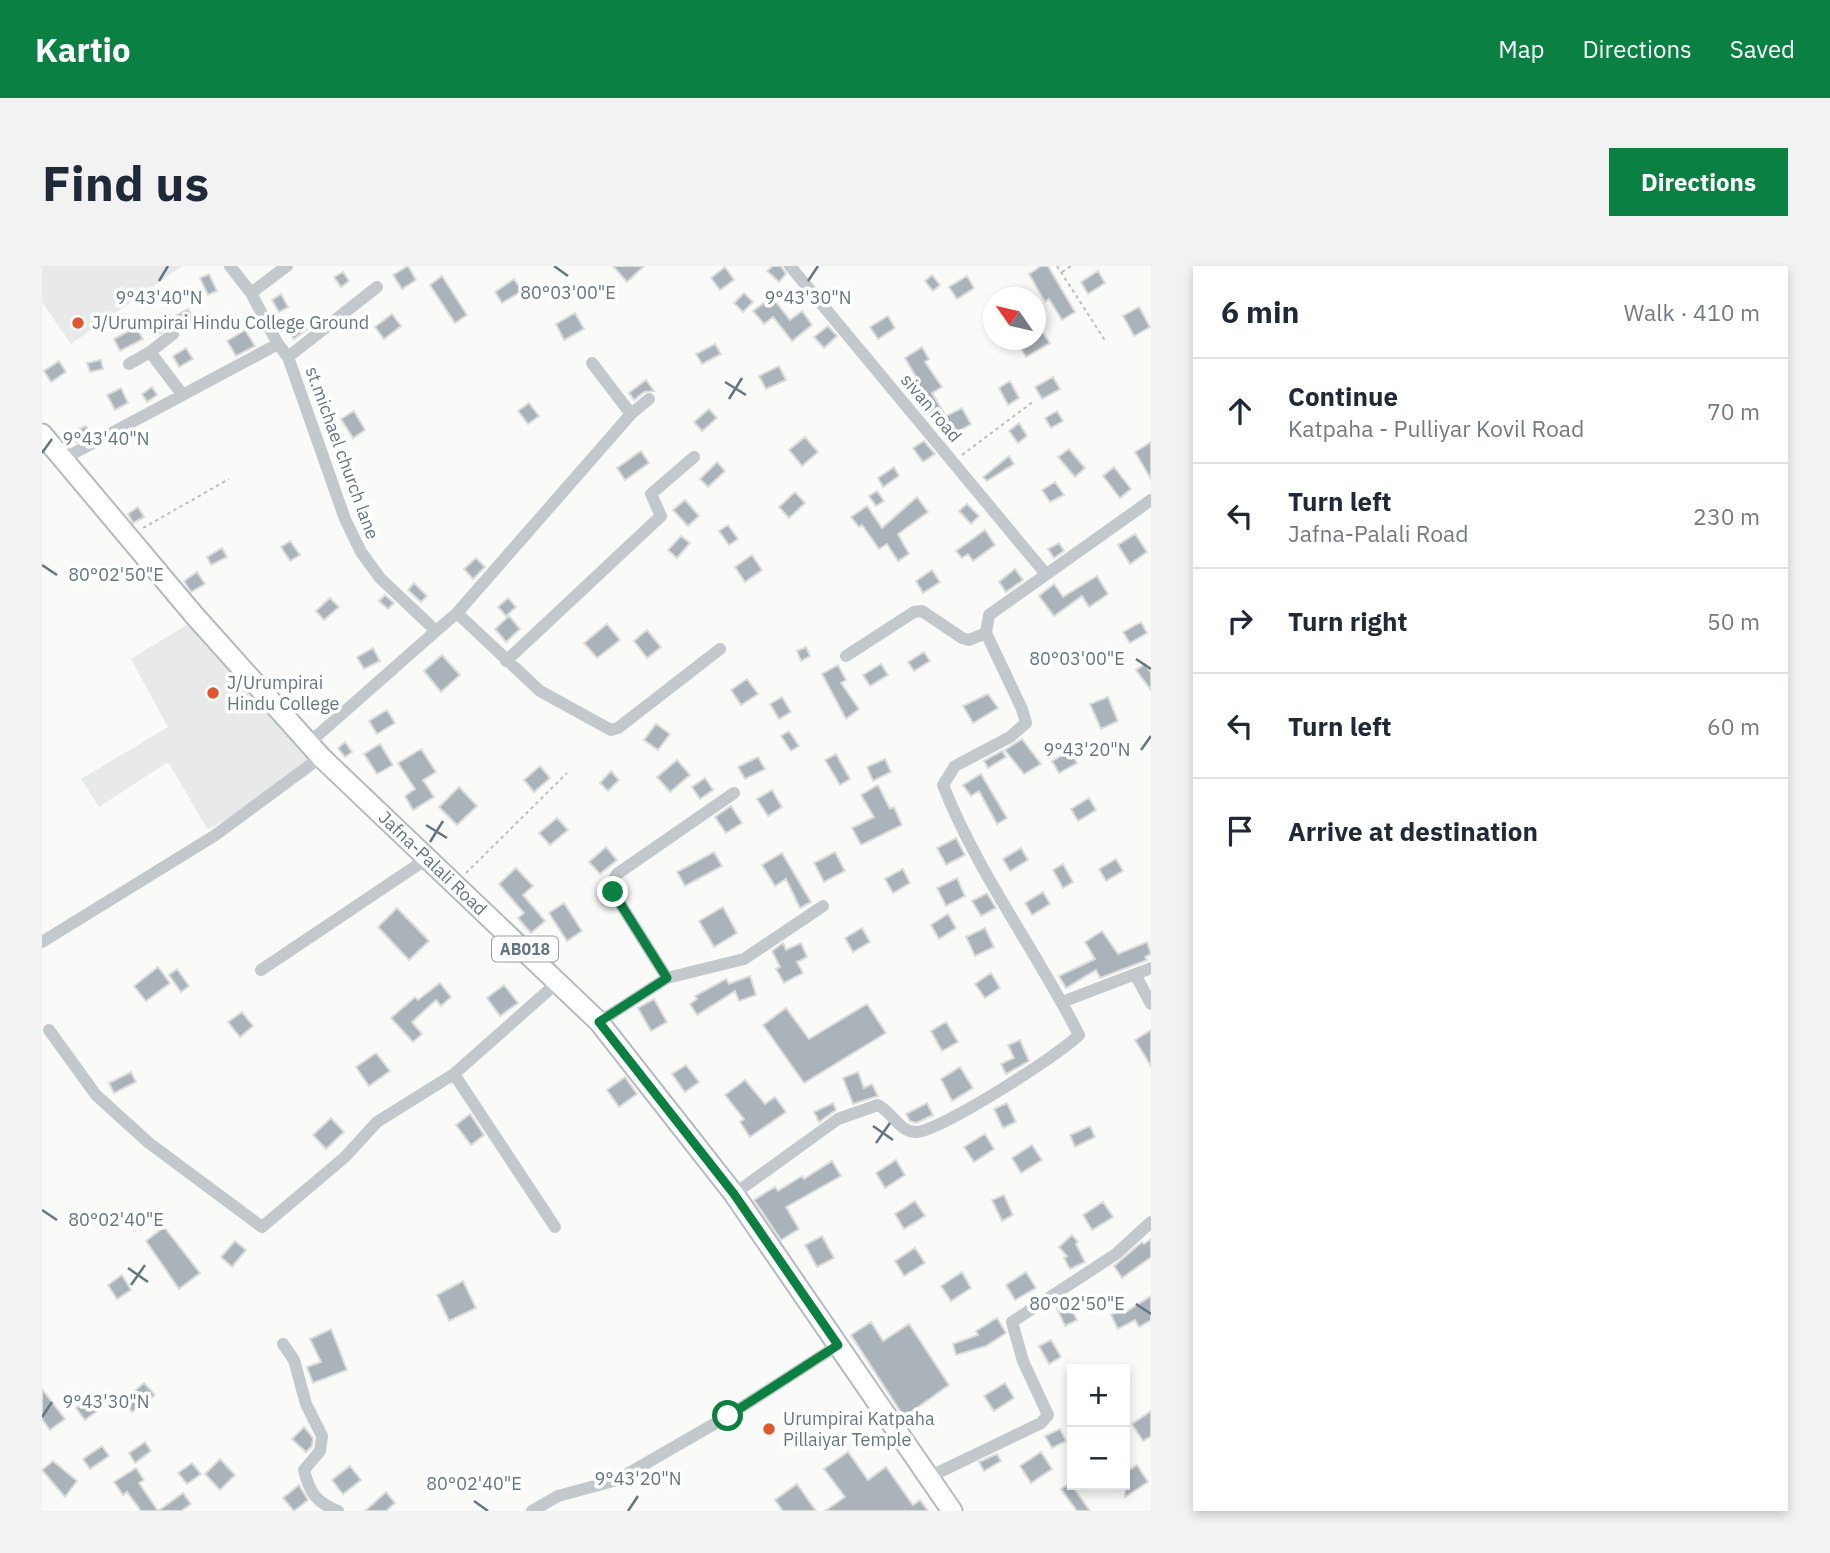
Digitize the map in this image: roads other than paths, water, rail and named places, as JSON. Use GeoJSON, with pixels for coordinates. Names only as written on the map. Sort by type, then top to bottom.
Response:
{"type":"FeatureCollection","features":[{"type":"Feature","properties":{"kind":"main road","name":"Jafna-Palali Road"},"geometry":{"type":"LineString","coordinates":[[42,435],[127,537],[316,750],[599,1022],[734,1194],[952,1511]]}},
{"type":"Feature","properties":{"kind":"street","name":"st.michael church lane"},"geometry":{"type":"LineString","coordinates":[[230,266],[251,293],[278,344],[288,357],[345,519],[361,552],[380,578],[436,631]]}},
{"type":"Feature","properties":{"kind":"street"},"geometry":{"type":"LineString","coordinates":[[251,293],[287,266]]}},
{"type":"Feature","properties":{"kind":"street","name":"sivan road"},"geometry":{"type":"LineString","coordinates":[[796,268],[1045,573]]}},
{"type":"Feature","properties":{"kind":"street"},"geometry":{"type":"LineString","coordinates":[[288,357],[377,287]]}},
{"type":"Feature","properties":{"kind":"street"},"geometry":{"type":"LineString","coordinates":[[129,364],[173,334]]}},
{"type":"Feature","properties":{"kind":"street"},"geometry":{"type":"LineString","coordinates":[[61,460],[278,344]]}},
{"type":"Feature","properties":{"kind":"street"},"geometry":{"type":"LineString","coordinates":[[150,352],[182,394]]}},
{"type":"Feature","properties":{"kind":"street"},"geometry":{"type":"LineString","coordinates":[[592,363],[631,414]]}},
{"type":"Feature","properties":{"kind":"street"},"geometry":{"type":"LineString","coordinates":[[42,942],[214,836],[316,750],[457,613],[631,414],[649,399]]}},
{"type":"Feature","properties":{"kind":"street"},"geometry":{"type":"LineString","coordinates":[[506,661],[661,516],[651,494],[694,457]]}},
{"type":"Feature","properties":{"kind":"street"},"geometry":{"type":"LineString","coordinates":[[734,1194],[838,1119],[878,1105],[890,1111],[902,1128],[916,1132],[947,1120],[1062,1052],[1079,1035],[1062,1002],[1005,910],[958,822],[943,785],[955,766],[1010,737],[1026,723],[986,633],[989,615],[1151,500]]}},
{"type":"Feature","properties":{"kind":"street"},"geometry":{"type":"LineString","coordinates":[[846,656],[914,612],[922,611],[962,638],[970,640],[986,633]]}},
{"type":"Feature","properties":{"kind":"street"},"geometry":{"type":"LineString","coordinates":[[457,613],[540,691],[611,730],[618,729],[720,649]]}},
{"type":"Feature","properties":{"kind":"street"},"geometry":{"type":"LineString","coordinates":[[667,978],[613,892],[612,882],[617,874],[734,793]]}},
{"type":"Feature","properties":{"kind":"street"},"geometry":{"type":"LineString","coordinates":[[261,970],[428,858]]}},
{"type":"Feature","properties":{"kind":"street"},"geometry":{"type":"LineString","coordinates":[[599,1022],[667,978],[744,959],[823,906]]}},
{"type":"Feature","properties":{"kind":"street"},"geometry":{"type":"LineString","coordinates":[[1062,1002],[1136,976],[1151,968]]}},
{"type":"Feature","properties":{"kind":"street"},"geometry":{"type":"LineString","coordinates":[[1136,976],[1151,1004]]}},
{"type":"Feature","properties":{"kind":"street"},"geometry":{"type":"LineString","coordinates":[[44,1027],[96,1095],[149,1143],[262,1227],[345,1157],[377,1122],[454,1074],[559,981]]}},
{"type":"Feature","properties":{"kind":"street"},"geometry":{"type":"LineString","coordinates":[[454,1074],[555,1227]]}},
{"type":"Feature","properties":{"kind":"street"},"geometry":{"type":"LineString","coordinates":[[929,1477],[1041,1423],[1048,1415],[1045,1403],[1023,1361],[1012,1322],[1116,1254],[1151,1222]]}},
{"type":"Feature","properties":{"kind":"street"},"geometry":{"type":"LineString","coordinates":[[284,1344],[294,1360],[306,1405],[322,1436],[320,1451],[304,1470],[309,1489],[321,1504],[338,1511]]}},
{"type":"Feature","properties":{"kind":"street"},"geometry":{"type":"LineString","coordinates":[[541,1509],[558,1496],[617,1479],[728,1416],[838,1345]]}},
{"type":"Feature","properties":{"kind":"place","name":"J/Urumpirai Hindu College Ground"},"geometry":{"type":"Point","coordinates":[78,323]}},
{"type":"Feature","properties":{"kind":"place","name":"J/Urumpirai Hindu College"},"geometry":{"type":"Point","coordinates":[213,693]}},
{"type":"Feature","properties":{"kind":"place","name":"Urumpirai Katpaha Pillaiyar Temple"},"geometry":{"type":"Point","coordinates":[769,1429]}}]}
